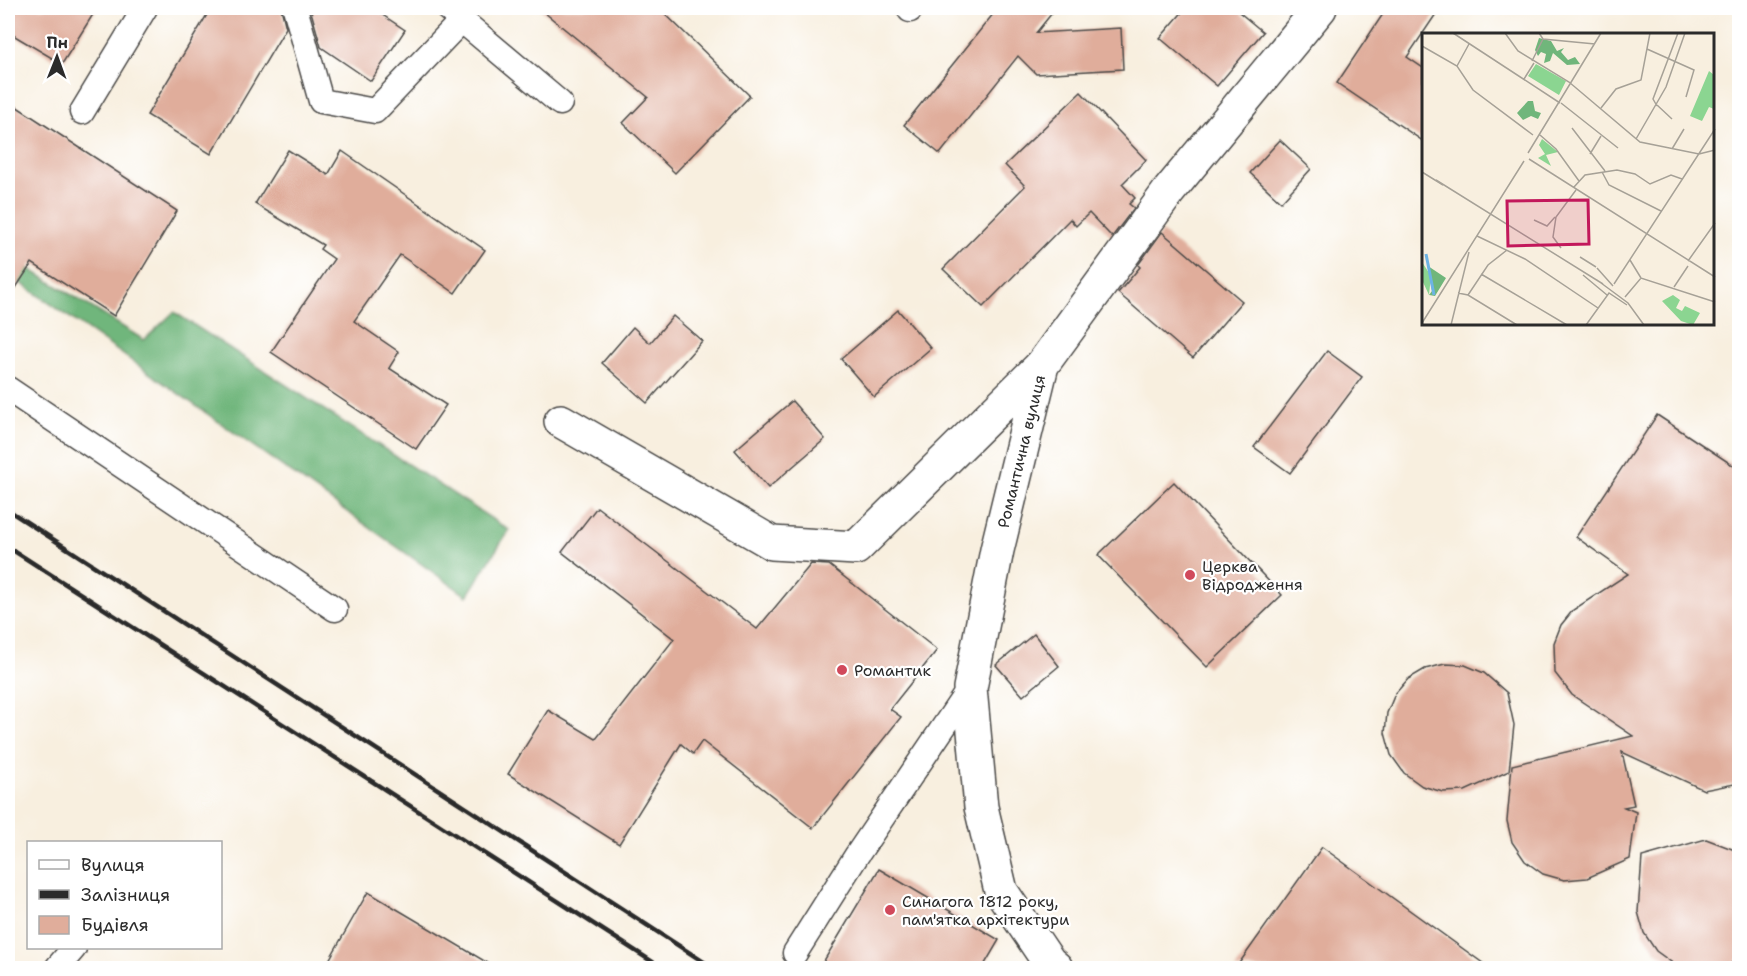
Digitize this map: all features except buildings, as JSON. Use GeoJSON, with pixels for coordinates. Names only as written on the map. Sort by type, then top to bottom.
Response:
{"type":"FeatureCollection","features":[{"type":"Feature","properties":{"kind":"street","name":"Романтична вулиця"},"geometry":{"type":"LineString","coordinates":[[1056,969],[1001,891],[981,807],[970,688],[997,550],[1041,365],[1169,191],[1320,8]]}},
{"type":"Feature","properties":{"kind":"street"},"geometry":{"type":"LineString","coordinates":[[561,421],[772,543],[856,549],[1041,365]]}},
{"type":"Feature","properties":{"kind":"lane"},"geometry":{"type":"LineString","coordinates":[[82,112],[145,8]]}},
{"type":"Feature","properties":{"kind":"lane"},"geometry":{"type":"LineString","coordinates":[[295,8],[321,101],[375,111],[454,14],[560,103]]}},
{"type":"Feature","properties":{"kind":"lane"},"geometry":{"type":"LineString","coordinates":[[8,390],[335,609]]}},
{"type":"Feature","properties":{"kind":"lane"},"geometry":{"type":"LineString","coordinates":[[795,953],[857,855],[970,688]]}},
{"type":"Feature","properties":{"kind":"lane"},"geometry":{"type":"LineString","coordinates":[[57,969],[73,949]]}},
{"type":"Feature","properties":{"kind":"green space"},"geometry":{"type":"Polygon","coordinates":[[[12,258],[144,340],[174,312],[509,530],[467,596],[8,274],[8,264],[12,258]]]}},
{"type":"Feature","properties":{"kind":"railway"},"geometry":{"type":"LineString","coordinates":[[8,510],[713,968]]}},
{"type":"Feature","properties":{"kind":"railway"},"geometry":{"type":"LineString","coordinates":[[8,547],[662,968]]}},
{"type":"Feature","properties":{"kind":"place","name":"Церква Відродження"},"geometry":{"type":"Point","coordinates":[1190,575]}},
{"type":"Feature","properties":{"kind":"place","name":"Романтик"},"geometry":{"type":"Point","coordinates":[842,670]}},
{"type":"Feature","properties":{"kind":"place","name":"Синагога 1812 року, пам'ятка архітектури"},"geometry":{"type":"Point","coordinates":[890,910]}}]}
